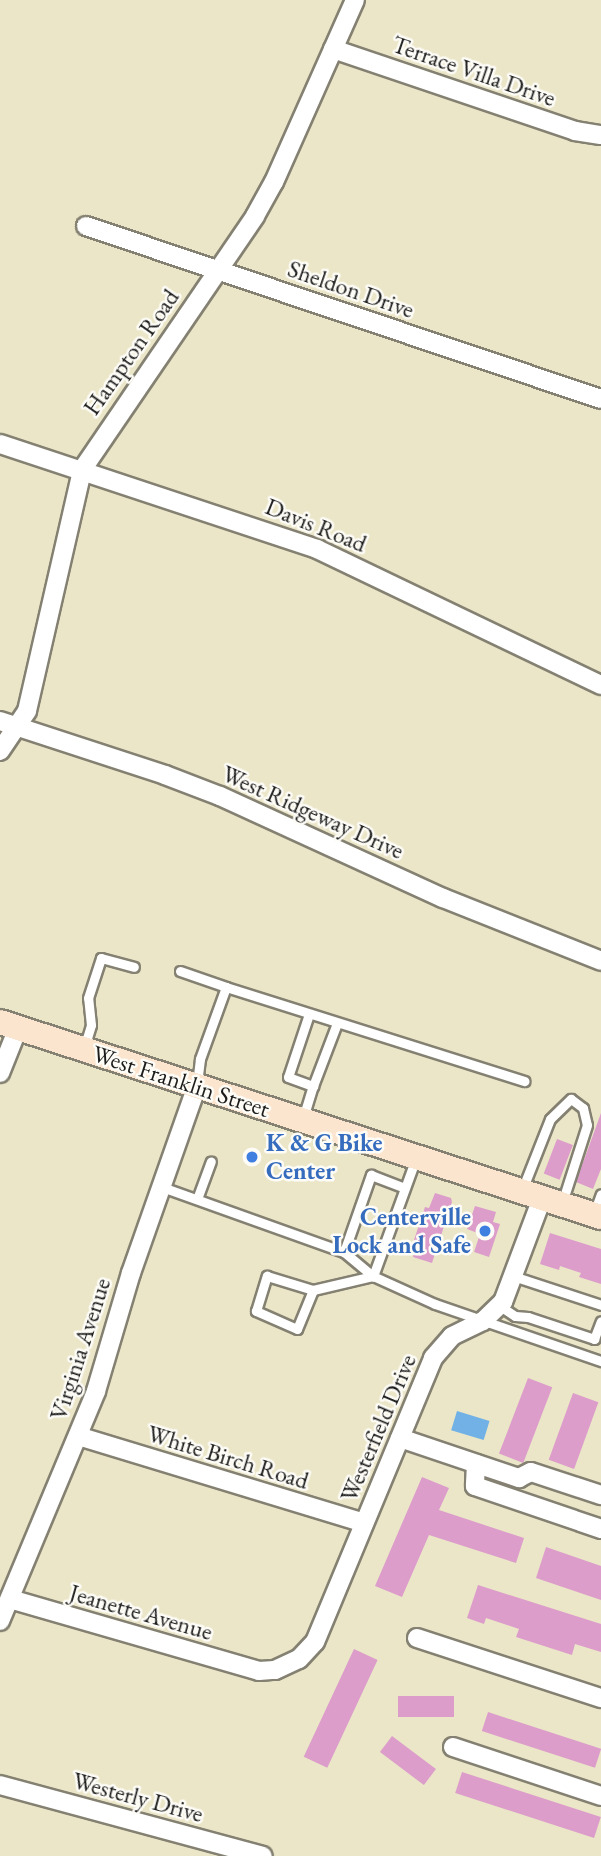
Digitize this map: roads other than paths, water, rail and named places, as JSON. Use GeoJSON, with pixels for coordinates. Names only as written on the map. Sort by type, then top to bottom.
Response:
{"type":"FeatureCollection","features":[{"type":"Feature","properties":{"kind":"main road","name":"West Franklin Street"},"geometry":{"type":"LineString","coordinates":[[9,1025],[541,1198],[598,1209]]}},
{"type":"Feature","properties":{"kind":"street","name":"Hampton Road"},"geometry":{"type":"LineString","coordinates":[[0,751],[7,724],[27,710],[82,470],[218,271],[274,182],[355,0]]}},
{"type":"Feature","properties":{"kind":"street","name":"Terrace Villa Drive"},"geometry":{"type":"LineString","coordinates":[[333,49],[575,131],[601,135]]}},
{"type":"Feature","properties":{"kind":"street","name":"Sheldon Drive"},"geometry":{"type":"LineString","coordinates":[[86,226],[601,398]]}},
{"type":"Feature","properties":{"kind":"street","name":"Davis Road"},"geometry":{"type":"LineString","coordinates":[[0,444],[317,549],[601,685]]}},
{"type":"Feature","properties":{"kind":"street","name":"West Ridgeway Drive"},"geometry":{"type":"LineString","coordinates":[[7,724],[209,792],[443,898],[601,961]]}},
{"type":"Feature","properties":{"kind":"street"},"geometry":{"type":"LineString","coordinates":[[0,1073],[9,1025]]}},
{"type":"Feature","properties":{"kind":"street","name":"Virginia Avenue"},"geometry":{"type":"LineString","coordinates":[[0,1621],[96,1391],[131,1273],[197,1088]]}},
{"type":"Feature","properties":{"kind":"street","name":"Westerfield Drive"},"geometry":{"type":"LineString","coordinates":[[259,1671],[287,1666],[308,1651],[433,1358],[442,1344],[482,1321],[500,1306],[541,1198]]}},
{"type":"Feature","properties":{"kind":"street","name":"White Birch Road"},"geometry":{"type":"LineString","coordinates":[[78,1436],[364,1523]]}},
{"type":"Feature","properties":{"kind":"street"},"geometry":{"type":"LineString","coordinates":[[400,1438],[519,1478],[531,1472],[601,1494]]}},
{"type":"Feature","properties":{"kind":"street"},"geometry":{"type":"LineString","coordinates":[[476,1464],[475,1486],[601,1529]]}},
{"type":"Feature","properties":{"kind":"street","name":"Jeanette Avenue"},"geometry":{"type":"LineString","coordinates":[[10,1599],[259,1671]]}},
{"type":"Feature","properties":{"kind":"street"},"geometry":{"type":"LineString","coordinates":[[417,1638],[601,1698]]}},
{"type":"Feature","properties":{"kind":"street"},"geometry":{"type":"LineString","coordinates":[[453,1747],[601,1796]]}},
{"type":"Feature","properties":{"kind":"street","name":"Westerly Drive"},"geometry":{"type":"LineString","coordinates":[[0,1785],[263,1856]]}},
{"type":"Feature","properties":{"kind":"lane"},"geometry":{"type":"LineString","coordinates":[[84,1050],[91,1025],[88,998],[101,958],[134,967]]}},
{"type":"Feature","properties":{"kind":"lane"},"geometry":{"type":"LineString","coordinates":[[180,971],[525,1082]]}},
{"type":"Feature","properties":{"kind":"lane"},"geometry":{"type":"LineString","coordinates":[[197,1088],[200,1059],[226,986]]}},
{"type":"Feature","properties":{"kind":"lane"},"geometry":{"type":"LineString","coordinates":[[309,1014],[288,1077],[313,1086]]}},
{"type":"Feature","properties":{"kind":"lane"},"geometry":{"type":"LineString","coordinates":[[302,1121],[337,1023]]}},
{"type":"Feature","properties":{"kind":"lane"},"geometry":{"type":"LineString","coordinates":[[570,1099],[583,1108],[587,1125],[541,1198],[550,1119],[570,1099]]}},
{"type":"Feature","properties":{"kind":"lane"},"geometry":{"type":"LineString","coordinates":[[373,1276],[416,1157]]}},
{"type":"Feature","properties":{"kind":"lane"},"geometry":{"type":"LineString","coordinates":[[197,1199],[211,1161]]}},
{"type":"Feature","properties":{"kind":"lane"},"geometry":{"type":"LineString","coordinates":[[344,1252],[371,1175],[405,1188]]}},
{"type":"Feature","properties":{"kind":"lane"},"geometry":{"type":"LineString","coordinates":[[162,1187],[344,1252],[373,1276],[482,1321],[601,1361]]}},
{"type":"Feature","properties":{"kind":"lane"},"geometry":{"type":"LineString","coordinates":[[313,1290],[297,1329],[256,1311],[267,1276],[313,1290],[373,1276]]}},
{"type":"Feature","properties":{"kind":"lane"},"geometry":{"type":"LineString","coordinates":[[513,1276],[601,1305]]}},
{"type":"Feature","properties":{"kind":"lane"},"geometry":{"type":"LineString","coordinates":[[500,1306],[515,1316],[528,1317],[594,1339],[601,1321]]}},
{"type":"Feature","properties":{"kind":"water"},"geometry":{"type":"Polygon","coordinates":[[[457,1411],[490,1421],[484,1440],[451,1430],[457,1411]]]}},
{"type":"Feature","properties":{"kind":"place","name":"K & G Bike Center"},"geometry":{"type":"Point","coordinates":[252,1157]}},
{"type":"Feature","properties":{"kind":"place","name":"Centerville Lock and Safe"},"geometry":{"type":"Point","coordinates":[485,1231]}}]}
